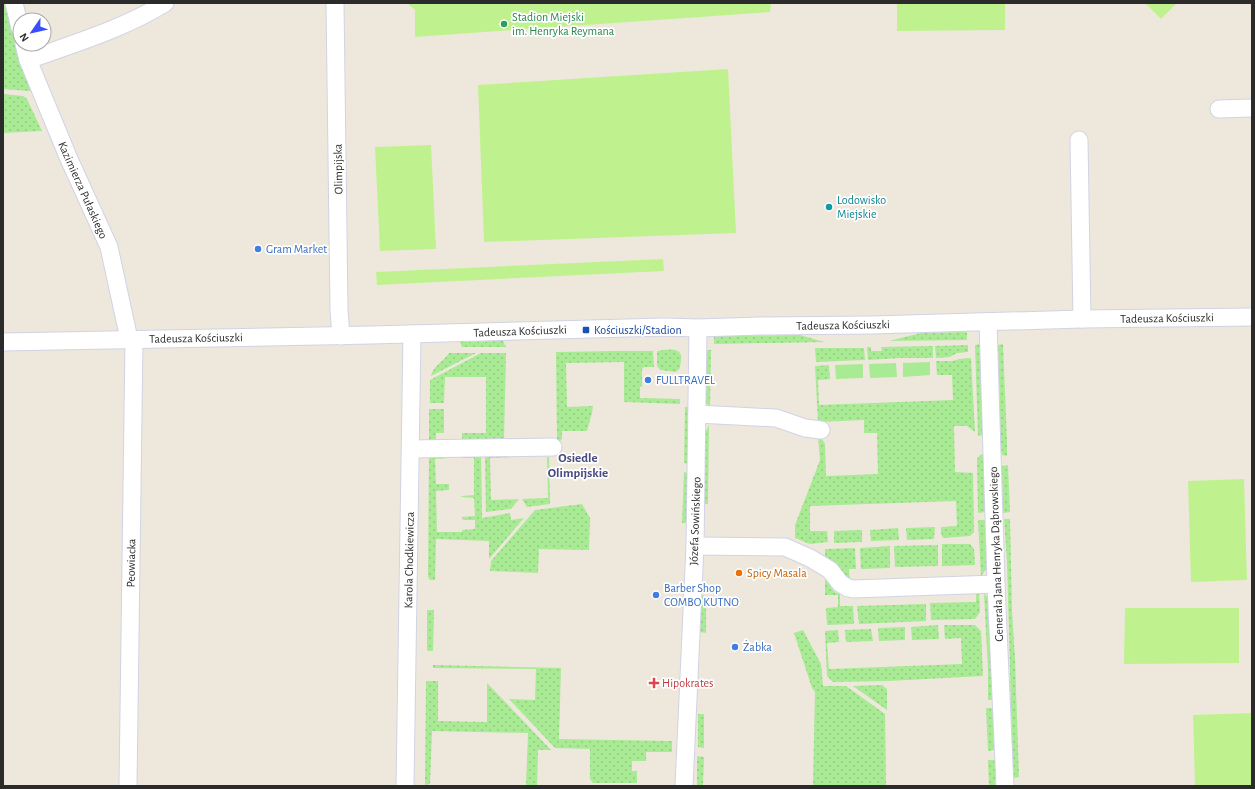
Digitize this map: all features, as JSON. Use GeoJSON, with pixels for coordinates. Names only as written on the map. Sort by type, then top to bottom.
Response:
{"type":"FeatureCollection","features":[{"type":"Feature","properties":{"kind":"street"},"geometry":{"type":"LineString","coordinates":[[28,60],[124,25],[166,3]]}},
{"type":"Feature","properties":{"kind":"street","name":"Olimpijska"},"geometry":{"type":"LineString","coordinates":[[335,3],[339,310],[341,336]]}},
{"type":"Feature","properties":{"kind":"street","name":"Kazimierza Pułaskiego"},"geometry":{"type":"LineString","coordinates":[[26,52],[69,159],[108,246],[132,339]]}},
{"type":"Feature","properties":{"kind":"street"},"geometry":{"type":"LineString","coordinates":[[1219,109],[1252,108]]}},
{"type":"Feature","properties":{"kind":"street"},"geometry":{"type":"LineString","coordinates":[[1079,140],[1082,319]]}},
{"type":"Feature","properties":{"kind":"street","name":"Tadeusza Kościuszki"},"geometry":{"type":"LineString","coordinates":[[3,342],[341,336],[664,327],[698,328],[1082,319],[1252,317]]}},
{"type":"Feature","properties":{"kind":"street","name":"Generała Jana Henryka Dąbrowskiego"},"geometry":{"type":"LineString","coordinates":[[988,322],[996,584],[1005,786]]}},
{"type":"Feature","properties":{"kind":"street","name":"Józefa Sowińskiego"},"geometry":{"type":"LineString","coordinates":[[684,786],[695,546],[698,328]]}},
{"type":"Feature","properties":{"kind":"street","name":"Karola Chodkiewicza"},"geometry":{"type":"LineString","coordinates":[[405,786],[412,334]]}},
{"type":"Feature","properties":{"kind":"street","name":"Peowiacka"},"geometry":{"type":"LineString","coordinates":[[128,786],[132,339]]}},
{"type":"Feature","properties":{"kind":"street"},"geometry":{"type":"LineString","coordinates":[[697,414],[776,418],[805,428],[821,430]]}},
{"type":"Feature","properties":{"kind":"street"},"geometry":{"type":"LineString","coordinates":[[411,449],[553,447]]}},
{"type":"Feature","properties":{"kind":"street"},"geometry":{"type":"LineString","coordinates":[[695,546],[785,547],[810,558],[830,570],[840,583],[853,589],[996,584]]}},
{"type":"Feature","properties":{"kind":"green space"},"geometry":{"type":"Polygon","coordinates":[[[3,3],[5,3],[12,30],[12,52],[19,52],[32,90],[3,89],[3,3]]]}},
{"type":"Feature","properties":{"kind":"green space","name":"Stadion Miejski im. Henryka Reymana"},"geometry":{"type":"Polygon","coordinates":[[[407,3],[771,3],[770,12],[415,37],[415,10],[407,3]]]}},
{"type":"Feature","properties":{"kind":"green space"},"geometry":{"type":"Polygon","coordinates":[[[897,3],[1005,3],[1005,30],[897,31],[897,3]]]}},
{"type":"Feature","properties":{"kind":"green space"},"geometry":{"type":"Polygon","coordinates":[[[1145,3],[1177,3],[1161,19],[1145,3]]]}},
{"type":"Feature","properties":{"kind":"green space"},"geometry":{"type":"Polygon","coordinates":[[[728,69],[736,233],[484,242],[478,85],[728,69]]]}},
{"type":"Feature","properties":{"kind":"green space"},"geometry":{"type":"Polygon","coordinates":[[[3,94],[23,96],[27,99],[42,131],[3,133],[3,94]]]}},
{"type":"Feature","properties":{"kind":"green space"},"geometry":{"type":"Polygon","coordinates":[[[431,145],[436,249],[380,251],[375,147],[431,145]]]}},
{"type":"Feature","properties":{"kind":"green space"},"geometry":{"type":"Polygon","coordinates":[[[663,259],[664,271],[377,285],[376,272],[663,259]]]}},
{"type":"Feature","properties":{"kind":"green space"},"geometry":{"type":"Polygon","coordinates":[[[967,332],[967,340],[889,341],[921,333],[967,332]]]}},
{"type":"Feature","properties":{"kind":"green space"},"geometry":{"type":"Polygon","coordinates":[[[800,335],[824,342],[714,344],[714,337],[719,336],[800,335]]]}},
{"type":"Feature","properties":{"kind":"green space"},"geometry":{"type":"Polygon","coordinates":[[[503,341],[506,347],[462,347],[460,342],[503,341]]]}},
{"type":"Feature","properties":{"kind":"green space"},"geometry":{"type":"Polygon","coordinates":[[[980,344],[983,435],[978,436],[975,345],[980,344]]]}},
{"type":"Feature","properties":{"kind":"green space"},"geometry":{"type":"Polygon","coordinates":[[[1003,344],[1007,456],[1002,455],[1001,450],[998,345],[1003,344]]]}},
{"type":"Feature","properties":{"kind":"green space"},"geometry":{"type":"Polygon","coordinates":[[[968,345],[968,352],[957,353],[950,357],[936,358],[935,346],[968,345]]]}},
{"type":"Feature","properties":{"kind":"green space"},"geometry":{"type":"Polygon","coordinates":[[[933,346],[933,358],[868,360],[867,347],[871,347],[871,351],[882,351],[881,347],[933,346]]]}},
{"type":"Feature","properties":{"kind":"green space"},"geometry":{"type":"Polygon","coordinates":[[[815,348],[864,348],[865,360],[816,362],[815,348]]]}},
{"type":"Feature","properties":{"kind":"green space"},"geometry":{"type":"Polygon","coordinates":[[[674,350],[679,352],[681,355],[680,368],[676,372],[660,370],[657,366],[658,351],[674,350]]]}},
{"type":"Feature","properties":{"kind":"green space"},"geometry":{"type":"Polygon","coordinates":[[[706,350],[711,350],[710,407],[705,402],[706,350]]]}},
{"type":"Feature","properties":{"kind":"green space"},"geometry":{"type":"Polygon","coordinates":[[[653,351],[654,367],[644,367],[642,369],[640,398],[680,399],[680,404],[624,402],[624,362],[566,363],[567,407],[593,406],[587,431],[562,431],[562,439],[559,442],[462,441],[462,433],[486,433],[486,377],[445,377],[444,403],[430,403],[430,380],[481,353],[506,353],[504,440],[557,440],[556,352],[653,351]]]}},
{"type":"Feature","properties":{"kind":"green space"},"geometry":{"type":"Polygon","coordinates":[[[449,353],[476,353],[431,376],[436,366],[449,353]]]}},
{"type":"Feature","properties":{"kind":"green space"},"geometry":{"type":"Polygon","coordinates":[[[971,358],[975,432],[967,426],[954,426],[955,472],[973,473],[974,532],[970,536],[943,538],[941,527],[957,526],[956,501],[810,506],[810,531],[827,531],[828,542],[810,544],[795,538],[795,525],[820,460],[818,436],[825,444],[826,476],[878,474],[877,433],[864,433],[864,420],[818,422],[815,366],[829,365],[830,379],[818,380],[819,405],[953,400],[952,375],[937,375],[936,361],[953,361],[971,358]]]}},
{"type":"Feature","properties":{"kind":"green space"},"geometry":{"type":"Polygon","coordinates":[[[930,362],[930,375],[903,377],[903,363],[930,362]]]}},
{"type":"Feature","properties":{"kind":"green space"},"geometry":{"type":"Polygon","coordinates":[[[896,363],[897,377],[870,378],[869,364],[896,363]]]}},
{"type":"Feature","properties":{"kind":"green space"},"geometry":{"type":"Polygon","coordinates":[[[863,364],[863,378],[836,379],[835,365],[863,364]]]}},
{"type":"Feature","properties":{"kind":"green space"},"geometry":{"type":"Polygon","coordinates":[[[685,407],[690,407],[688,464],[684,463],[685,407]]]}},
{"type":"Feature","properties":{"kind":"green space"},"geometry":{"type":"Polygon","coordinates":[[[429,409],[444,409],[444,433],[436,433],[434,444],[429,443],[429,409]]]}},
{"type":"Feature","properties":{"kind":"green space"},"geometry":{"type":"Polygon","coordinates":[[[709,425],[708,504],[703,504],[704,435],[709,425]]]}},
{"type":"Feature","properties":{"kind":"green space"},"geometry":{"type":"Polygon","coordinates":[[[481,452],[482,518],[510,513],[511,520],[524,518],[489,559],[489,541],[436,539],[435,580],[430,580],[428,577],[429,453],[448,457],[435,459],[436,484],[449,484],[449,490],[436,491],[437,532],[462,532],[462,530],[475,529],[475,520],[463,520],[462,517],[475,516],[474,498],[461,496],[474,495],[474,458],[462,458],[462,456],[481,452]]]}},
{"type":"Feature","properties":{"kind":"green space"},"geometry":{"type":"Polygon","coordinates":[[[543,454],[542,456],[490,458],[491,500],[519,499],[511,509],[486,512],[485,455],[543,454]]]}},
{"type":"Feature","properties":{"kind":"green space"},"geometry":{"type":"Polygon","coordinates":[[[984,454],[986,512],[978,513],[977,459],[980,455],[984,454]]]}},
{"type":"Feature","properties":{"kind":"green space"},"geometry":{"type":"Polygon","coordinates":[[[547,457],[549,457],[550,504],[527,507],[522,499],[548,498],[547,457]]]}},
{"type":"Feature","properties":{"kind":"green space"},"geometry":{"type":"Polygon","coordinates":[[[1008,465],[1010,512],[1003,513],[1002,466],[1008,465]]]}},
{"type":"Feature","properties":{"kind":"green space"},"geometry":{"type":"Polygon","coordinates":[[[684,472],[688,473],[687,523],[682,523],[684,472]]]}},
{"type":"Feature","properties":{"kind":"green space"},"geometry":{"type":"Polygon","coordinates":[[[1244,479],[1247,580],[1191,582],[1188,481],[1244,479]]]}},
{"type":"Feature","properties":{"kind":"green space"},"geometry":{"type":"Polygon","coordinates":[[[582,504],[590,518],[589,550],[539,549],[538,573],[490,571],[491,561],[535,510],[582,504]]]}},
{"type":"Feature","properties":{"kind":"green space"},"geometry":{"type":"Polygon","coordinates":[[[1004,519],[1010,519],[1012,611],[1015,659],[1019,777],[1013,778],[1007,562],[1004,519]]]}},
{"type":"Feature","properties":{"kind":"green space"},"geometry":{"type":"Polygon","coordinates":[[[978,520],[987,520],[987,568],[981,576],[978,520]]]}},
{"type":"Feature","properties":{"kind":"green space"},"geometry":{"type":"Polygon","coordinates":[[[935,527],[934,539],[907,540],[906,528],[935,527]]]}},
{"type":"Feature","properties":{"kind":"green space"},"geometry":{"type":"Polygon","coordinates":[[[898,528],[899,540],[871,541],[870,530],[898,528]]]}},
{"type":"Feature","properties":{"kind":"green space"},"geometry":{"type":"Polygon","coordinates":[[[862,530],[862,542],[834,543],[834,531],[862,530]]]}},
{"type":"Feature","properties":{"kind":"green space"},"geometry":{"type":"Polygon","coordinates":[[[942,544],[970,544],[974,549],[975,565],[942,566],[942,544]]]}},
{"type":"Feature","properties":{"kind":"green space"},"geometry":{"type":"Polygon","coordinates":[[[938,545],[938,566],[895,567],[894,546],[938,545]]]}},
{"type":"Feature","properties":{"kind":"green space"},"geometry":{"type":"Polygon","coordinates":[[[890,546],[890,568],[861,569],[860,548],[890,546]]]}},
{"type":"Feature","properties":{"kind":"green space"},"geometry":{"type":"Polygon","coordinates":[[[855,548],[856,569],[849,569],[850,581],[825,557],[825,549],[855,548]]]}},
{"type":"Feature","properties":{"kind":"green space"},"geometry":{"type":"Polygon","coordinates":[[[825,575],[832,589],[840,594],[840,606],[853,606],[854,624],[827,625],[826,608],[838,607],[838,595],[825,595],[825,575]]]}},
{"type":"Feature","properties":{"kind":"green space"},"geometry":{"type":"Polygon","coordinates":[[[976,589],[979,591],[980,612],[975,619],[931,620],[930,603],[976,602],[976,589]]]}},
{"type":"Feature","properties":{"kind":"green space"},"geometry":{"type":"Polygon","coordinates":[[[984,593],[989,600],[992,700],[988,700],[984,593]]]}},
{"type":"Feature","properties":{"kind":"green space"},"geometry":{"type":"Polygon","coordinates":[[[701,594],[706,597],[706,633],[700,632],[701,594]]]}},
{"type":"Feature","properties":{"kind":"green space"},"geometry":{"type":"Polygon","coordinates":[[[926,604],[926,621],[859,624],[857,606],[926,604]]]}},
{"type":"Feature","properties":{"kind":"green space"},"geometry":{"type":"Polygon","coordinates":[[[1125,608],[1239,608],[1239,663],[1124,664],[1125,608]]]}},
{"type":"Feature","properties":{"kind":"green space"},"geometry":{"type":"Polygon","coordinates":[[[427,610],[434,610],[433,651],[427,651],[427,610]]]}},
{"type":"Feature","properties":{"kind":"green space"},"geometry":{"type":"Polygon","coordinates":[[[938,625],[939,639],[912,640],[911,627],[938,625]]]}},
{"type":"Feature","properties":{"kind":"green space"},"geometry":{"type":"Polygon","coordinates":[[[944,625],[975,625],[981,631],[983,676],[889,681],[833,682],[827,676],[825,631],[838,630],[839,642],[827,643],[829,669],[962,664],[961,638],[945,639],[944,625]]]}},
{"type":"Feature","properties":{"kind":"green space"},"geometry":{"type":"Polygon","coordinates":[[[905,627],[905,640],[879,641],[878,628],[905,627]]]}},
{"type":"Feature","properties":{"kind":"green space"},"geometry":{"type":"Polygon","coordinates":[[[871,629],[873,641],[846,642],[845,630],[871,629]]]}},
{"type":"Feature","properties":{"kind":"green space"},"geometry":{"type":"Polygon","coordinates":[[[803,630],[821,664],[823,686],[846,686],[885,714],[886,786],[813,786],[815,692],[812,688],[794,633],[803,630]]]}},
{"type":"Feature","properties":{"kind":"green space"},"geometry":{"type":"Polygon","coordinates":[[[433,665],[561,668],[559,739],[672,741],[672,752],[646,752],[646,761],[632,761],[632,771],[637,771],[637,783],[593,783],[590,779],[590,749],[555,748],[509,699],[535,700],[536,669],[433,668],[433,665]]]}},
{"type":"Feature","properties":{"kind":"green space"},"geometry":{"type":"Polygon","coordinates":[[[427,681],[438,681],[438,721],[487,722],[487,683],[551,750],[538,750],[537,786],[526,786],[528,733],[432,731],[430,784],[425,785],[427,681]]]}},
{"type":"Feature","properties":{"kind":"green space"},"geometry":{"type":"Polygon","coordinates":[[[882,685],[887,689],[887,710],[853,686],[882,685]]]}},
{"type":"Feature","properties":{"kind":"green space"},"geometry":{"type":"Polygon","coordinates":[[[986,708],[993,708],[994,750],[988,751],[986,708]]]}},
{"type":"Feature","properties":{"kind":"green space"},"geometry":{"type":"Polygon","coordinates":[[[1252,713],[1252,786],[1195,786],[1193,715],[1252,713]]]}},
{"type":"Feature","properties":{"kind":"green space"},"geometry":{"type":"Polygon","coordinates":[[[698,714],[704,714],[704,748],[698,747],[698,714]]]}},
{"type":"Feature","properties":{"kind":"green space"},"geometry":{"type":"Polygon","coordinates":[[[697,756],[704,757],[703,786],[697,786],[697,756]]]}},
{"type":"Feature","properties":{"kind":"green space"},"geometry":{"type":"Polygon","coordinates":[[[988,760],[995,760],[995,786],[989,786],[988,760]]]}},
{"type":"Feature","properties":{"kind":"place","name":"Stadion Miejski im. Henryka Reymana"},"geometry":{"type":"Point","coordinates":[504,24]}},
{"type":"Feature","properties":{"kind":"place","name":"Lodowisko Miejskie"},"geometry":{"type":"Point","coordinates":[829,207]}},
{"type":"Feature","properties":{"kind":"place","name":"Gram Market"},"geometry":{"type":"Point","coordinates":[258,249]}},
{"type":"Feature","properties":{"kind":"place","name":"Kościuszki/Stadion"},"geometry":{"type":"Point","coordinates":[586,330]}},
{"type":"Feature","properties":{"kind":"place","name":"FULLTRAVEL"},"geometry":{"type":"Point","coordinates":[648,380]}},
{"type":"Feature","properties":{"kind":"place","name":"Spicy Masala"},"geometry":{"type":"Point","coordinates":[739,573]}},
{"type":"Feature","properties":{"kind":"place","name":"Barber Shop COMBO KUTNO"},"geometry":{"type":"Point","coordinates":[656,595]}},
{"type":"Feature","properties":{"kind":"place","name":"Żabka"},"geometry":{"type":"Point","coordinates":[735,647]}},
{"type":"Feature","properties":{"kind":"place","name":"Hipokrates"},"geometry":{"type":"Point","coordinates":[654,683]}},
{"type":"Feature","properties":{"kind":"district","name":"Osiedle Olimpijskie"},"geometry":{"type":"Point","coordinates":[578,464]}}]}
